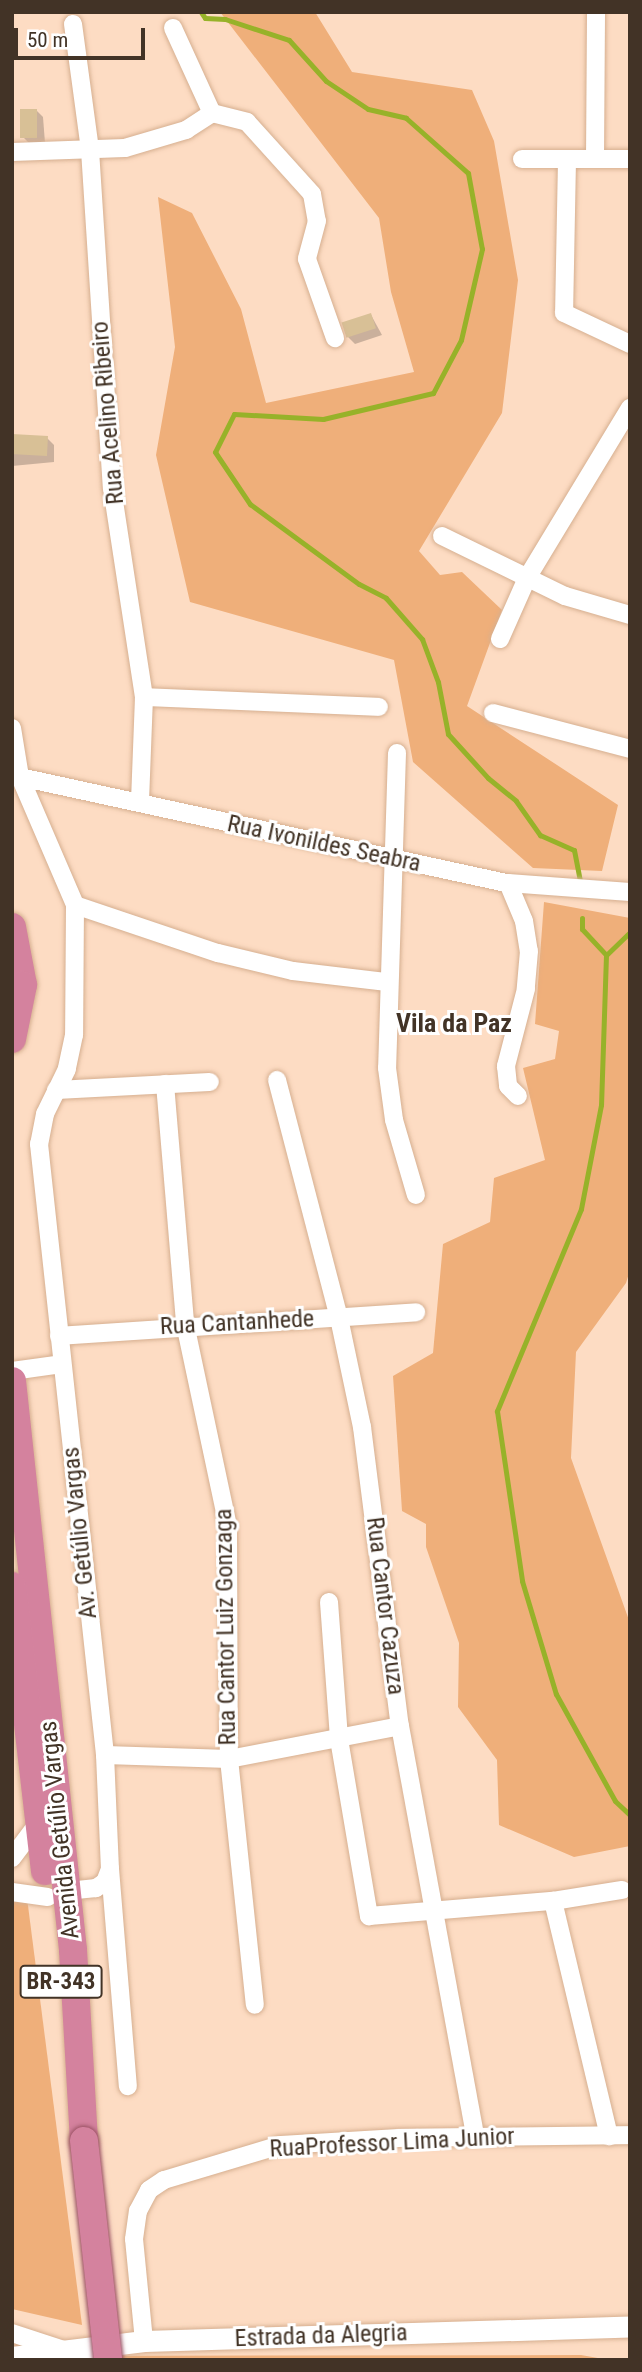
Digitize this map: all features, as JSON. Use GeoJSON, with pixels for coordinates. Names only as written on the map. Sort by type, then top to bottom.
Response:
{"type":"FeatureCollection","features":[{"type":"Feature","properties":{"kind":"highway"},"geometry":{"type":"LineString","coordinates":[[12,927],[23,985],[12,1039]]}},
{"type":"Feature","properties":{"kind":"highway","name":"Avenida Getúlio Vargas"},"geometry":{"type":"LineString","coordinates":[[12,1381],[57,1894],[108,2360]]}},
{"type":"Feature","properties":{"kind":"highway","name":"Avenida Getúlio Vargas"},"geometry":{"type":"LineString","coordinates":[[13,1595],[39,1822],[57,1894]]}},
{"type":"Feature","properties":{"kind":"street"},"geometry":{"type":"LineString","coordinates":[[595,159],[596,12]]}},
{"type":"Feature","properties":{"kind":"street","name":"Rua Acelino Ribeiro"},"geometry":{"type":"LineString","coordinates":[[73,24],[90,150],[112,488],[144,697],[140,803]]}},
{"type":"Feature","properties":{"kind":"street"},"geometry":{"type":"LineString","coordinates":[[173,28],[212,113]]}},
{"type":"Feature","properties":{"kind":"street"},"geometry":{"type":"LineString","coordinates":[[12,152],[125,148],[174,133],[212,113],[247,122],[312,194],[317,221],[307,259],[335,338]]}},
{"type":"Feature","properties":{"kind":"street"},"geometry":{"type":"LineString","coordinates":[[522,159],[630,159]]}},
{"type":"Feature","properties":{"kind":"street"},"geometry":{"type":"LineString","coordinates":[[567,160],[564,313],[630,344]]}},
{"type":"Feature","properties":{"kind":"street"},"geometry":{"type":"LineString","coordinates":[[500,639],[527,579],[629,410]]}},
{"type":"Feature","properties":{"kind":"street"},"geometry":{"type":"LineString","coordinates":[[442,536],[565,596],[630,615]]}},
{"type":"Feature","properties":{"kind":"street"},"geometry":{"type":"LineString","coordinates":[[144,697],[379,708]]}},
{"type":"Feature","properties":{"kind":"street"},"geometry":{"type":"LineString","coordinates":[[493,713],[630,749]]}},
{"type":"Feature","properties":{"kind":"street"},"geometry":{"type":"LineString","coordinates":[[12,728],[20,777],[75,905],[74,1035],[67,1069],[56,1090]]}},
{"type":"Feature","properties":{"kind":"street"},"geometry":{"type":"LineString","coordinates":[[397,754],[387,982],[387,1069],[394,1120],[416,1195]]}},
{"type":"Feature","properties":{"kind":"street","name":"Rua Ivonildes Seabra"},"geometry":{"type":"LineString","coordinates":[[20,777],[508,883],[630,892]]}},
{"type":"Feature","properties":{"kind":"street"},"geometry":{"type":"LineString","coordinates":[[508,883],[524,921],[529,951],[526,989],[506,1066],[508,1086],[518,1096]]}},
{"type":"Feature","properties":{"kind":"street"},"geometry":{"type":"LineString","coordinates":[[75,905],[218,953],[293,971],[387,982]]}},
{"type":"Feature","properties":{"kind":"street","name":"Rua Cantor Cazuza"},"geometry":{"type":"LineString","coordinates":[[277,1080],[339,1318],[362,1427],[400,1726],[437,1908],[475,2136]]}},
{"type":"Feature","properties":{"kind":"street"},"geometry":{"type":"LineString","coordinates":[[56,1090],[210,1082]]}},
{"type":"Feature","properties":{"kind":"street","name":"Rua Cantor Luiz Gonzaga"},"geometry":{"type":"LineString","coordinates":[[165,1084],[186,1324],[228,1525],[229,1759],[254,2005]]}},
{"type":"Feature","properties":{"kind":"street","name":"Av. Getúlio Vargas"},"geometry":{"type":"LineString","coordinates":[[56,1090],[39,1144],[105,1755],[110,1869],[128,2086]]}},
{"type":"Feature","properties":{"kind":"street","name":"Rua Cantanhede"},"geometry":{"type":"LineString","coordinates":[[59,1336],[186,1324],[416,1312]]}},
{"type":"Feature","properties":{"kind":"street"},"geometry":{"type":"LineString","coordinates":[[12,1371],[62,1364]]}},
{"type":"Feature","properties":{"kind":"street"},"geometry":{"type":"LineString","coordinates":[[329,1602],[339,1739],[369,1916],[437,1908],[553,1901],[622,1890]]}},
{"type":"Feature","properties":{"kind":"street"},"geometry":{"type":"LineString","coordinates":[[105,1755],[229,1759],[400,1726]]}},
{"type":"Feature","properties":{"kind":"street"},"geometry":{"type":"LineString","coordinates":[[12,1858],[39,1822]]}},
{"type":"Feature","properties":{"kind":"street"},"geometry":{"type":"LineString","coordinates":[[12,1892],[57,1894],[96,1888],[105,1882],[110,1869]]}},
{"type":"Feature","properties":{"kind":"street"},"geometry":{"type":"LineString","coordinates":[[553,1901],[609,2136]]}},
{"type":"Feature","properties":{"kind":"street","name":"RuaProfessor Lima Junior"},"geometry":{"type":"LineString","coordinates":[[144,2341],[134,2239],[149,2190],[164,2180],[281,2145],[475,2136],[630,2135]]}},
{"type":"Feature","properties":{"kind":"street","name":"Estrada da Alegria"},"geometry":{"type":"LineString","coordinates":[[12,2357],[144,2341],[630,2327]]}},
{"type":"Feature","properties":{"kind":"street"},"geometry":{"type":"LineString","coordinates":[[12,2333],[61,2349]]}},
{"type":"Feature","properties":{"kind":"shaded area"},"geometry":{"type":"Polygon","coordinates":[[[220,12],[315,12],[352,72],[472,90],[494,141],[518,280],[502,413],[419,551],[440,575],[462,572],[502,610],[467,706],[618,805],[602,871],[533,868],[413,762],[394,660],[190,602],[156,455],[175,347],[158,197],[192,213],[241,309],[266,403],[414,372],[391,292],[379,218],[220,12]]]}},
{"type":"Feature","properties":{"kind":"shaded area"},"geometry":{"type":"Polygon","coordinates":[[[544,902],[630,918],[630,1270],[626,1283],[576,1352],[571,1458],[630,1623],[630,1846],[574,1857],[499,1825],[497,1760],[458,1707],[459,1643],[426,1547],[426,1524],[402,1511],[393,1376],[433,1353],[443,1244],[490,1222],[494,1178],[545,1160],[523,1068],[555,1059],[559,1031],[535,1024],[544,902]]]}},
{"type":"Feature","properties":{"kind":"shaded area"},"geometry":{"type":"Polygon","coordinates":[[[27,1898],[82,2325],[12,2309],[12,1903],[27,1898]]]}},
{"type":"Feature","properties":{"kind":"shaded area"},"geometry":{"type":"Polygon","coordinates":[[[581,2355],[609,2360],[40,2360],[52,2356],[581,2355]]]}},
{"type":"Feature","properties":{"kind":"building"},"geometry":{"type":"Polygon","coordinates":[[[20,109],[37,109],[37,138],[20,138],[20,109]]]}},
{"type":"Feature","properties":{"kind":"building"},"geometry":{"type":"Polygon","coordinates":[[[371,313],[376,328],[346,338],[342,323],[371,313]]]}},
{"type":"Feature","properties":{"kind":"building"},"geometry":{"type":"Polygon","coordinates":[[[12,434],[48,436],[47,456],[12,454],[12,434]]]}},
{"type":"Feature","properties":{"kind":"waterway"},"geometry":{"type":"LineString","coordinates":[[201,12],[205,18],[225,19],[289,40],[326,81],[368,109],[406,118],[468,173],[482,249],[461,340],[433,393],[323,419],[234,414],[215,452],[250,504],[359,584],[386,598],[422,639],[438,682],[448,734],[488,778],[516,801],[540,835],[574,850],[580,880]]}},
{"type":"Feature","properties":{"kind":"waterway"},"geometry":{"type":"LineString","coordinates":[[582,918],[582,929],[606,955]]}},
{"type":"Feature","properties":{"kind":"waterway"},"geometry":{"type":"LineString","coordinates":[[630,932],[606,955],[601,1105],[581,1209],[497,1411],[522,1581],[556,1694],[615,1801],[630,1815]]}},
{"type":"Feature","properties":{"kind":"district","name":"Vila da Paz"},"geometry":{"type":"Point","coordinates":[454,1024]}}]}
